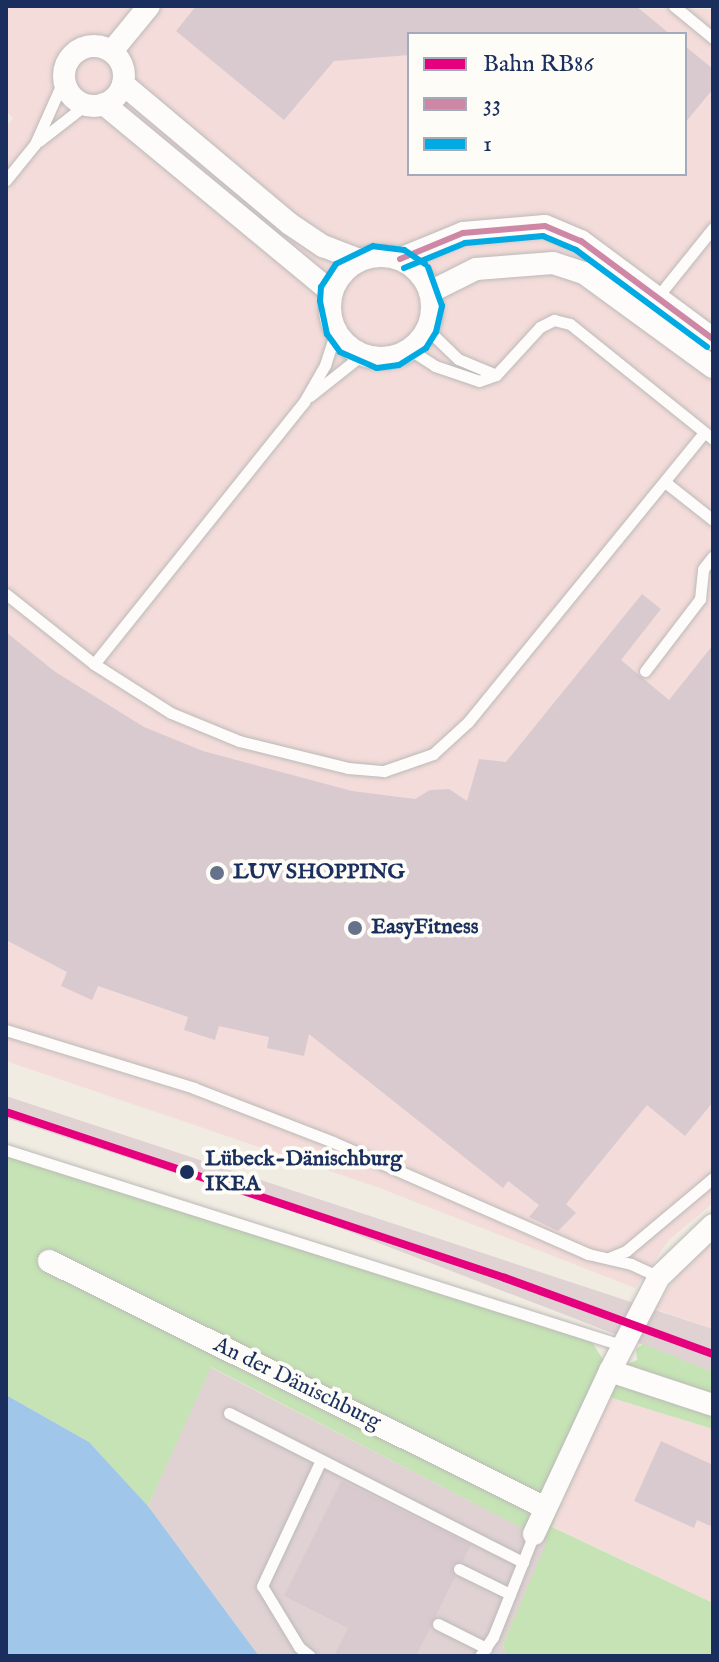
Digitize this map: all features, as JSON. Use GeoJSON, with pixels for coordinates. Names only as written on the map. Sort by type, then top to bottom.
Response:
{"type":"FeatureCollection","features":[{"type":"Feature","properties":{"kind":"street"},"geometry":{"type":"LineString","coordinates":[[112,51],[149,6]]}},
{"type":"Feature","properties":{"kind":"street"},"geometry":{"type":"LineString","coordinates":[[123,84],[124,71],[112,51],[100,46],[78,50],[63,70],[72,97],[95,104],[153,144],[330,291],[336,331],[363,354],[395,356],[409,349],[427,329],[430,292],[419,272],[400,259]]}},
{"type":"Feature","properties":{"kind":"street"},"geometry":{"type":"LineString","coordinates":[[95,104],[123,84]]}},
{"type":"Feature","properties":{"kind":"street"},"geometry":{"type":"LineString","coordinates":[[123,84],[290,224],[323,246],[359,260],[400,259],[463,233],[545,226],[581,241],[713,339]]}},
{"type":"Feature","properties":{"kind":"street"},"geometry":{"type":"LineString","coordinates":[[330,291],[359,260]]}},
{"type":"Feature","properties":{"kind":"street"},"geometry":{"type":"LineString","coordinates":[[430,292],[476,269],[553,263],[584,273],[713,367]]}},
{"type":"Feature","properties":{"kind":"street"},"geometry":{"type":"LineString","coordinates":[[534,1534],[621,1345],[659,1277],[712,1228]]}},
{"type":"Feature","properties":{"kind":"street","name":"An der Dänischburg"},"geometry":{"type":"LineString","coordinates":[[49,1261],[544,1507]]}},
{"type":"Feature","properties":{"kind":"street"},"geometry":{"type":"LineString","coordinates":[[610,1371],[713,1405]]}},
{"type":"Feature","properties":{"kind":"lane"},"geometry":{"type":"LineString","coordinates":[[674,6],[713,38]]}},
{"type":"Feature","properties":{"kind":"lane"},"geometry":{"type":"LineString","coordinates":[[6,180],[35,144],[64,79]]}},
{"type":"Feature","properties":{"kind":"lane"},"geometry":{"type":"LineString","coordinates":[[35,144],[95,104]]}},
{"type":"Feature","properties":{"kind":"lane"},"geometry":{"type":"LineString","coordinates":[[153,144],[172,135],[198,148],[187,172]]}},
{"type":"Feature","properties":{"kind":"lane"},"geometry":{"type":"LineString","coordinates":[[265,235],[276,225],[290,224]]}},
{"type":"Feature","properties":{"kind":"lane"},"geometry":{"type":"LineString","coordinates":[[643,315],[713,228]]}},
{"type":"Feature","properties":{"kind":"lane"},"geometry":{"type":"LineString","coordinates":[[6,594],[94,664],[171,713],[239,741],[323,763],[384,771],[433,754],[468,722],[665,482],[708,436],[570,324],[554,320],[540,327],[496,375],[479,381],[463,378],[409,349]]}},
{"type":"Feature","properties":{"kind":"lane"},"geometry":{"type":"LineString","coordinates":[[427,329],[458,359],[496,375]]}},
{"type":"Feature","properties":{"kind":"lane"},"geometry":{"type":"LineString","coordinates":[[94,664],[304,402],[325,365],[336,331]]}},
{"type":"Feature","properties":{"kind":"lane"},"geometry":{"type":"LineString","coordinates":[[304,402],[363,354]]}},
{"type":"Feature","properties":{"kind":"lane"},"geometry":{"type":"LineString","coordinates":[[665,482],[713,520]]}},
{"type":"Feature","properties":{"kind":"lane"},"geometry":{"type":"LineString","coordinates":[[645,671],[700,599],[703,569],[713,556]]}},
{"type":"Feature","properties":{"kind":"lane"},"geometry":{"type":"LineString","coordinates":[[6,1030],[207,1093],[588,1254],[610,1257],[659,1277]]}},
{"type":"Feature","properties":{"kind":"lane"},"geometry":{"type":"LineString","coordinates":[[6,1150],[621,1345]]}},
{"type":"Feature","properties":{"kind":"lane"},"geometry":{"type":"LineString","coordinates":[[610,1257],[626,1251],[713,1178]]}},
{"type":"Feature","properties":{"kind":"lane"},"geometry":{"type":"LineString","coordinates":[[229,1413],[523,1562]]}},
{"type":"Feature","properties":{"kind":"lane"},"geometry":{"type":"LineString","coordinates":[[310,1656],[299,1647],[262,1586],[321,1460]]}},
{"type":"Feature","properties":{"kind":"lane"},"geometry":{"type":"LineString","coordinates":[[438,1624],[483,1652],[534,1534]]}},
{"type":"Feature","properties":{"kind":"lane"},"geometry":{"type":"LineString","coordinates":[[459,1569],[510,1594]]}},
{"type":"Feature","properties":{"kind":"shaded area"},"geometry":{"type":"Polygon","coordinates":[[[6,6],[713,9],[713,1203],[669,1240],[635,1288],[377,1187],[6,1061],[6,127],[13,118],[6,111],[6,6]]]}},
{"type":"Feature","properties":{"kind":"shaded area"},"geometry":{"type":"Polygon","coordinates":[[[6,1096],[713,1329],[713,1372],[327,1223],[6,1118],[6,1096]]]}},
{"type":"Feature","properties":{"kind":"shaded area"},"geometry":{"type":"Polygon","coordinates":[[[713,1241],[713,1329],[655,1309],[683,1265],[713,1241]]]}},
{"type":"Feature","properties":{"kind":"shaded area"},"geometry":{"type":"Polygon","coordinates":[[[210,1367],[548,1541],[503,1644],[506,1656],[259,1656],[148,1506],[210,1367]]]}},
{"type":"Feature","properties":{"kind":"shaded area"},"geometry":{"type":"Polygon","coordinates":[[[608,1397],[713,1429],[713,1603],[551,1526],[608,1397]]]}},
{"type":"Feature","properties":{"kind":"green space"},"geometry":{"type":"Polygon","coordinates":[[[6,1155],[592,1342],[610,1371],[637,1360],[636,1349],[643,1344],[713,1372],[713,1429],[599,1394],[545,1507],[559,1508],[552,1527],[713,1603],[713,1656],[506,1656],[503,1644],[547,1541],[211,1367],[148,1506],[89,1442],[6,1395],[6,1155]]]}},
{"type":"Feature","properties":{"kind":"water"},"geometry":{"type":"Polygon","coordinates":[[[6,1395],[89,1442],[148,1506],[259,1656],[6,1656],[6,1395]]]}},
{"type":"Feature","properties":{"kind":"building"},"geometry":{"type":"Polygon","coordinates":[[[196,6],[636,6],[668,32],[407,32],[407,55],[334,61],[284,120],[176,31],[196,6]]]}},
{"type":"Feature","properties":{"kind":"building"},"geometry":{"type":"Polygon","coordinates":[[[687,48],[713,69],[713,89],[687,121],[687,48]]]}},
{"type":"Feature","properties":{"kind":"building"},"geometry":{"type":"Polygon","coordinates":[[[642,594],[661,609],[621,660],[669,700],[713,645],[713,1102],[685,1136],[647,1105],[566,1204],[576,1213],[558,1231],[529,1217],[539,1205],[508,1181],[503,1188],[309,1034],[304,1056],[267,1048],[269,1037],[219,1026],[215,1040],[184,1030],[188,1017],[98,986],[92,1000],[61,986],[67,972],[6,940],[6,632],[54,671],[144,727],[203,751],[352,791],[415,799],[430,790],[449,789],[467,801],[479,759],[506,762],[642,594]]]}},
{"type":"Feature","properties":{"kind":"building"},"geometry":{"type":"Polygon","coordinates":[[[661,1441],[713,1465],[713,1527],[697,1520],[694,1528],[634,1501],[661,1441]]]}},
{"type":"Feature","properties":{"kind":"building"},"geometry":{"type":"Polygon","coordinates":[[[341,1481],[471,1545],[463,1561],[452,1565],[455,1577],[416,1656],[334,1656],[348,1628],[284,1596],[341,1481]]]}},
{"type":"Feature","properties":{"kind":"rail line","name":"RB86"},"geometry":{"type":"LineString","coordinates":[[6,1112],[505,1278],[713,1354]]}},
{"type":"Feature","properties":{"kind":"transit line","name":"33"},"geometry":{"type":"LineString","coordinates":[[400,259],[463,233],[545,226],[581,241],[713,339]]}},
{"type":"Feature","properties":{"kind":"transit line","name":"1"},"geometry":{"type":"LineString","coordinates":[[404,268],[465,243],[543,236],[576,250],[707,347]]}},
{"type":"Feature","properties":{"kind":"transit line","name":"1"},"geometry":{"type":"LineString","coordinates":[[425,264],[404,250],[373,246],[336,264],[321,287],[320,301],[327,334],[340,352],[377,368],[399,365],[426,348],[436,332],[442,306],[428,267]]}},
{"type":"Feature","properties":{"kind":"place","name":"LUV SHOPPING"},"geometry":{"type":"Point","coordinates":[217,873]}},
{"type":"Feature","properties":{"kind":"place","name":"EasyFitness"},"geometry":{"type":"Point","coordinates":[355,928]}},
{"type":"Feature","properties":{"kind":"place","name":"Lübeck-Dänischburg IKEA"},"geometry":{"type":"Point","coordinates":[187,1172]}}]}
